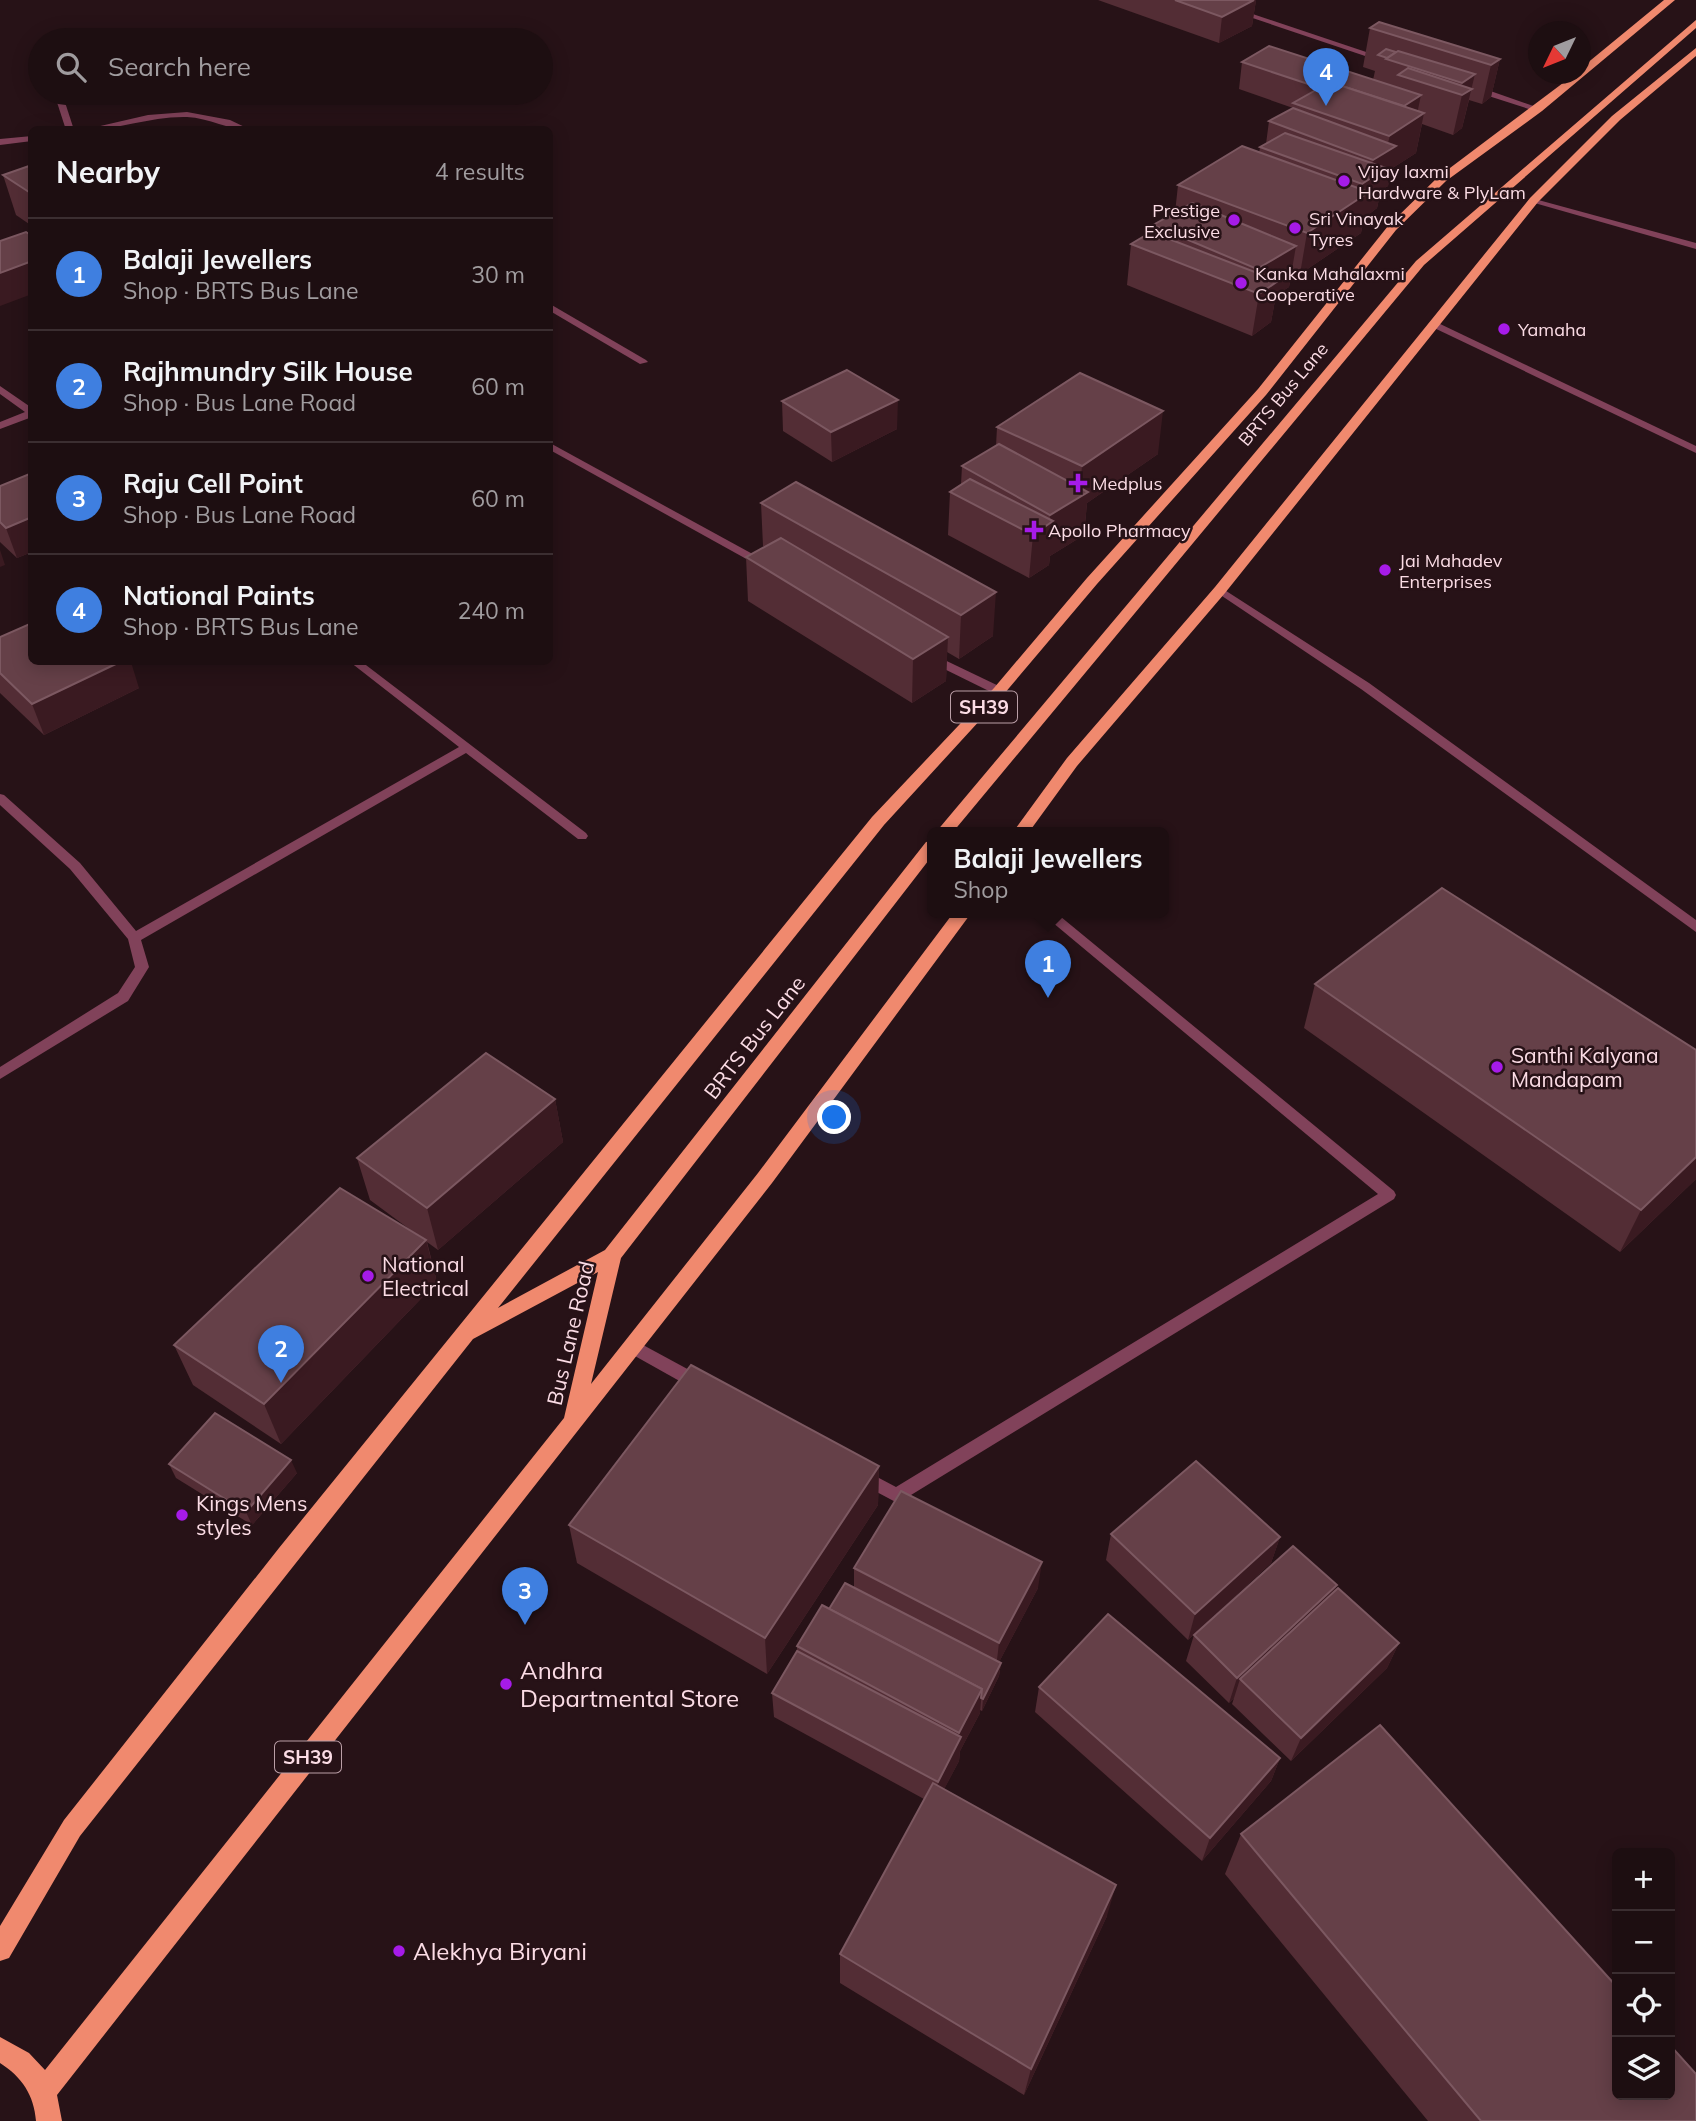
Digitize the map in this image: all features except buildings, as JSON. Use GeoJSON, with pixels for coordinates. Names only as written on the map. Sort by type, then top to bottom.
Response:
{"type":"FeatureCollection","features":[{"type":"Feature","properties":{"kind":"main road","name":"SH39"},"geometry":{"type":"LineString","coordinates":[[0,1949],[72,1828],[463,1336],[878,821],[999,691],[1262,392],[1392,228],[1442,179],[1538,109],[1670,0]]}},
{"type":"Feature","properties":{"kind":"main road","name":"BRTS Bus Lane"},"geometry":{"type":"LineString","coordinates":[[948,827],[1420,263],[1696,23]]}},
{"type":"Feature","properties":{"kind":"main road"},"geometry":{"type":"LineString","coordinates":[[1025,827],[1072,762],[1220,590],[1534,200],[1616,118],[1696,51]]}},
{"type":"Feature","properties":{"kind":"main road","name":"BRTS Bus Lane"},"geometry":{"type":"LineString","coordinates":[[612,1255],[927,854]]}},
{"type":"Feature","properties":{"kind":"main road","name":"SH39"},"geometry":{"type":"LineString","coordinates":[[44,2091],[765,1178],[959,918]]}},
{"type":"Feature","properties":{"kind":"main road","name":"Bus Lane Road"},"geometry":{"type":"LineString","coordinates":[[463,1336],[612,1255]]}},
{"type":"Feature","properties":{"kind":"main road","name":"Bus Lane Road"},"geometry":{"type":"LineString","coordinates":[[572,1423],[612,1255]]}},
{"type":"Feature","properties":{"kind":"main road"},"geometry":{"type":"LineString","coordinates":[[0,2050],[20,2058],[44,2091],[49,2121]]}},
{"type":"Feature","properties":{"kind":"street"},"geometry":{"type":"LineString","coordinates":[[1203,0],[1397,64]]}},
{"type":"Feature","properties":{"kind":"street"},"geometry":{"type":"LineString","coordinates":[[1460,84],[1538,109]]}},
{"type":"Feature","properties":{"kind":"street"},"geometry":{"type":"LineString","coordinates":[[62,105],[70,126]]}},
{"type":"Feature","properties":{"kind":"street"},"geometry":{"type":"LineString","coordinates":[[108,126],[180,112],[209,115],[237,126]]}},
{"type":"Feature","properties":{"kind":"street"},"geometry":{"type":"LineString","coordinates":[[0,142],[28,138]]}},
{"type":"Feature","properties":{"kind":"street"},"geometry":{"type":"LineString","coordinates":[[1534,200],[1696,246]]}},
{"type":"Feature","properties":{"kind":"street"},"geometry":{"type":"LineString","coordinates":[[553,309],[643,362]]}},
{"type":"Feature","properties":{"kind":"street"},"geometry":{"type":"LineString","coordinates":[[1433,324],[1696,450]]}},
{"type":"Feature","properties":{"kind":"street"},"geometry":{"type":"LineString","coordinates":[[0,389],[28,410]]}},
{"type":"Feature","properties":{"kind":"street"},"geometry":{"type":"LineString","coordinates":[[0,426],[28,415]]}},
{"type":"Feature","properties":{"kind":"street"},"geometry":{"type":"LineString","coordinates":[[553,448],[779,573]]}},
{"type":"Feature","properties":{"kind":"street"},"geometry":{"type":"LineString","coordinates":[[1220,590],[1365,686],[1696,927]]}},
{"type":"Feature","properties":{"kind":"street"},"geometry":{"type":"LineString","coordinates":[[925,654],[999,691]]}},
{"type":"Feature","properties":{"kind":"street"},"geometry":{"type":"LineString","coordinates":[[359,665],[582,836]]}},
{"type":"Feature","properties":{"kind":"street"},"geometry":{"type":"LineString","coordinates":[[134,938],[465,749]]}},
{"type":"Feature","properties":{"kind":"street"},"geometry":{"type":"LineString","coordinates":[[0,798],[75,866],[134,938],[142,967],[122,997],[0,1074]]}},
{"type":"Feature","properties":{"kind":"street"},"geometry":{"type":"LineString","coordinates":[[897,1495],[1389,1195],[1053,918]]}},
{"type":"Feature","properties":{"kind":"street"},"geometry":{"type":"LineString","coordinates":[[632,1346],[716,1394]]}},
{"type":"Feature","properties":{"kind":"street"},"geometry":{"type":"LineString","coordinates":[[849,1468],[917,1506]]}},
{"type":"Feature","properties":{"kind":"place","name":"National Paints"},"geometry":{"type":"Point","coordinates":[1326,106]}},
{"type":"Feature","properties":{"kind":"place","name":"Vijay laxmi Hardware & PlyLam"},"geometry":{"type":"Point","coordinates":[1344,181]}},
{"type":"Feature","properties":{"kind":"place","name":"Prestige Exclusive"},"geometry":{"type":"Point","coordinates":[1234,220]}},
{"type":"Feature","properties":{"kind":"place","name":"Sri Vinayak Tyres"},"geometry":{"type":"Point","coordinates":[1295,228]}},
{"type":"Feature","properties":{"kind":"place","name":"Kanka Mahalaxmi Cooperative"},"geometry":{"type":"Point","coordinates":[1241,283]}},
{"type":"Feature","properties":{"kind":"place","name":"Yamaha"},"geometry":{"type":"Point","coordinates":[1504,329]}},
{"type":"Feature","properties":{"kind":"place","name":"Medplus"},"geometry":{"type":"Point","coordinates":[1078,483]}},
{"type":"Feature","properties":{"kind":"place","name":"Apollo Pharmacy"},"geometry":{"type":"Point","coordinates":[1034,530]}},
{"type":"Feature","properties":{"kind":"place","name":"Jai Mahadev Enterprises"},"geometry":{"type":"Point","coordinates":[1385,570]}},
{"type":"Feature","properties":{"kind":"place","name":"Balaji Jewellers"},"geometry":{"type":"Point","coordinates":[1048,998]}},
{"type":"Feature","properties":{"kind":"place","name":"Santhi Kalyana Mandapam"},"geometry":{"type":"Point","coordinates":[1497,1067]}},
{"type":"Feature","properties":{"kind":"place","name":"National Electrical"},"geometry":{"type":"Point","coordinates":[368,1276]}},
{"type":"Feature","properties":{"kind":"place","name":"Rajhmundry Silk House"},"geometry":{"type":"Point","coordinates":[281,1383]}},
{"type":"Feature","properties":{"kind":"place","name":"Kings Mens styles"},"geometry":{"type":"Point","coordinates":[182,1515]}},
{"type":"Feature","properties":{"kind":"place","name":"Raju Cell Point"},"geometry":{"type":"Point","coordinates":[525,1625]}},
{"type":"Feature","properties":{"kind":"place","name":"Andhra Departmental Store"},"geometry":{"type":"Point","coordinates":[506,1684]}},
{"type":"Feature","properties":{"kind":"place","name":"Alekhya Biryani"},"geometry":{"type":"Point","coordinates":[399,1951]}}]}
